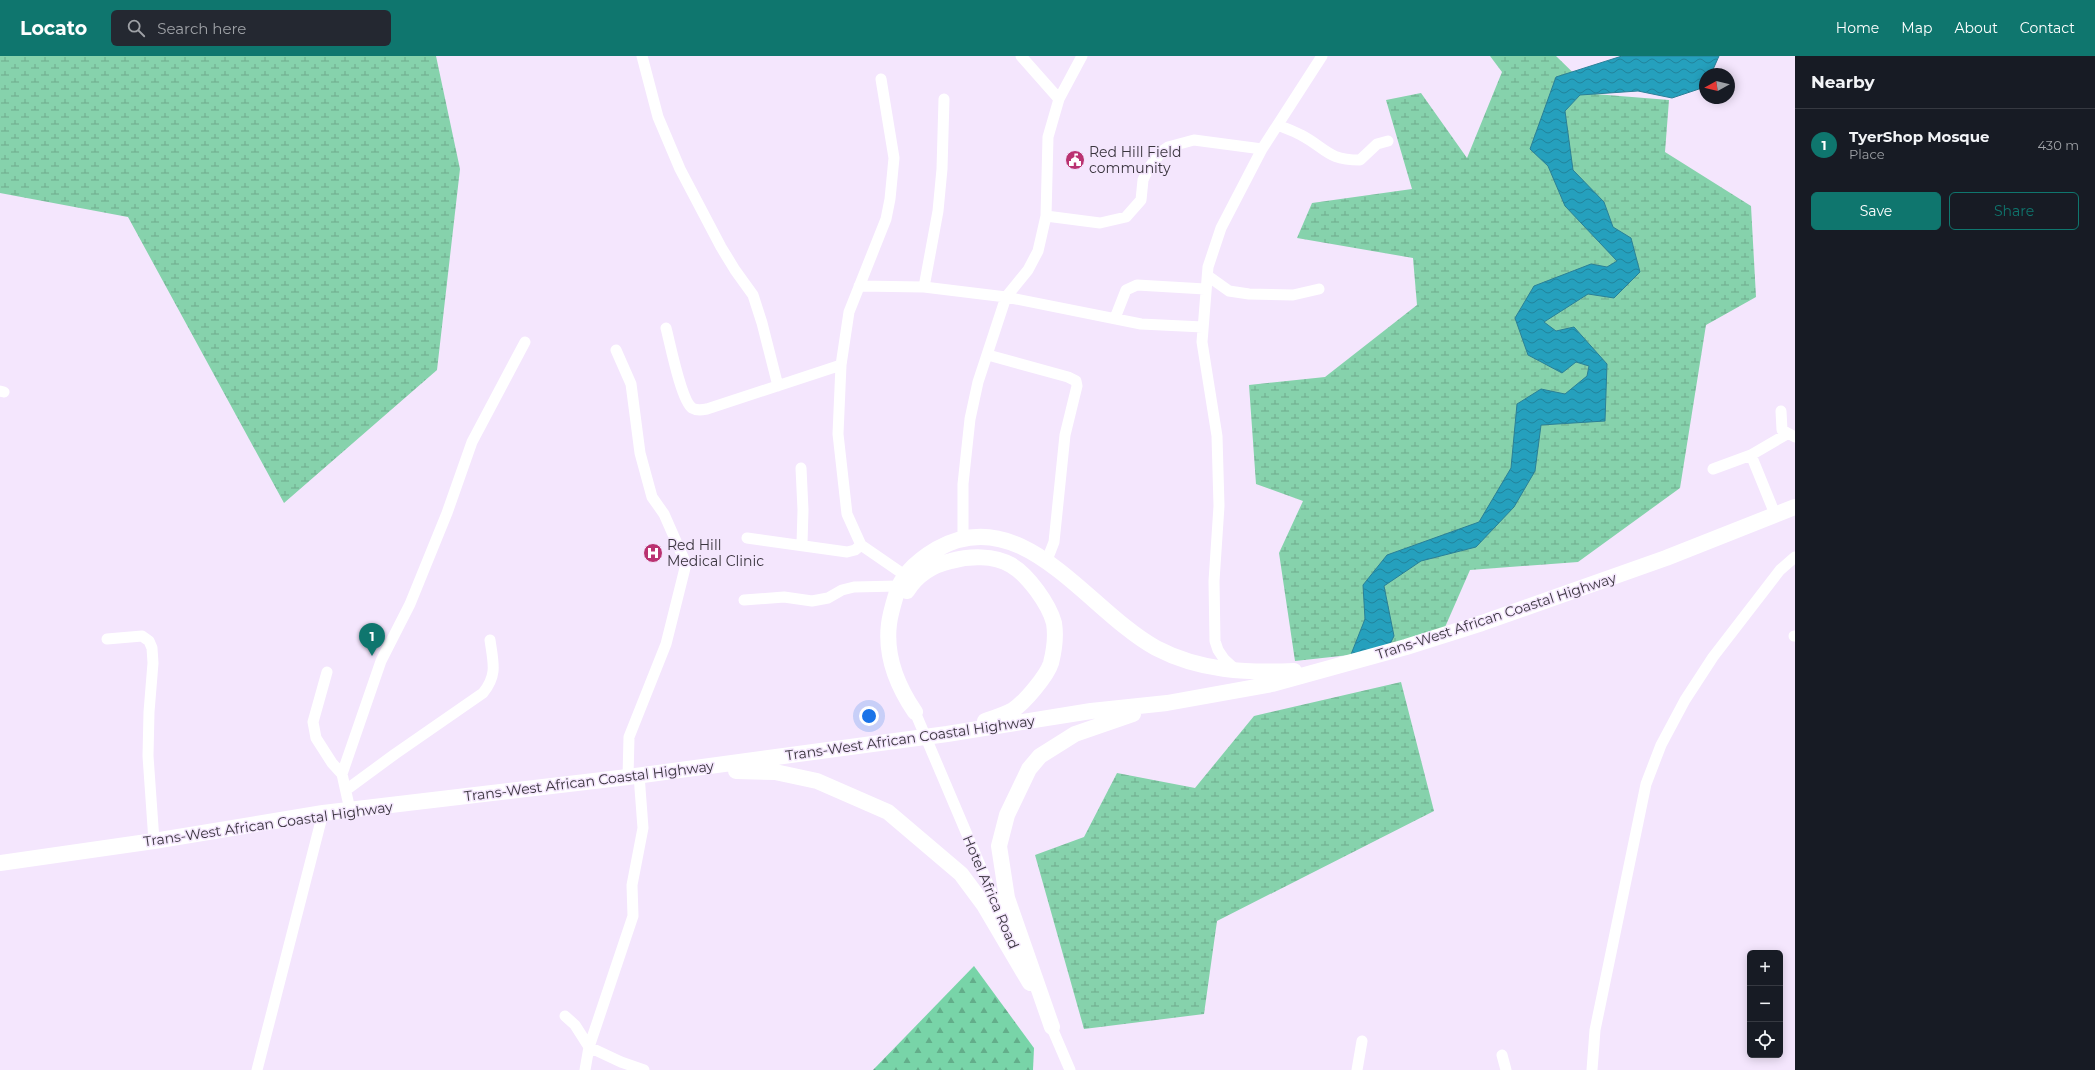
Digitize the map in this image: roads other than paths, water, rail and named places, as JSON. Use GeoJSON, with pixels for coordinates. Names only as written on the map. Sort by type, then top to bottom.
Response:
{"type":"FeatureCollection","features":[{"type":"Feature","properties":{"kind":"highway","name":"Trans-West African Coastal Highway"},"geometry":{"type":"LineString","coordinates":[[0,863],[154,841],[350,810],[640,775],[947,734],[1091,711],[1167,703],[1272,684],[1406,647],[1482,623],[1666,558],[1795,507]]}},
{"type":"Feature","properties":{"kind":"highway"},"geometry":{"type":"LineString","coordinates":[[917,718],[901,691],[888,645],[888,624],[902,581],[924,556],[942,546],[962,538],[989,537],[1014,542],[1047,560],[1112,617],[1156,648],[1202,666],[1255,673],[1326,669]]}},
{"type":"Feature","properties":{"kind":"highway"},"geometry":{"type":"LineString","coordinates":[[917,718],[904,689],[894,642],[895,621],[902,600],[913,582],[936,565],[963,558],[988,558],[1011,565],[1028,580],[1043,598],[1054,623],[1054,643],[1051,664],[1040,682],[1014,709],[999,716],[947,734]]}},
{"type":"Feature","properties":{"kind":"highway"},"geometry":{"type":"LineString","coordinates":[[1052,1027],[1007,898],[999,846],[1007,815],[1029,769],[1040,756],[1075,734],[1167,703]]}},
{"type":"Feature","properties":{"kind":"highway"},"geometry":{"type":"LineString","coordinates":[[640,775],[728,770],[775,772],[817,781],[888,812],[961,874],[984,905],[1030,983]]}},
{"type":"Feature","properties":{"kind":"street"},"geometry":{"type":"LineString","coordinates":[[642,56],[658,117],[680,169],[721,247],[753,295],[762,323],[778,386]]}},
{"type":"Feature","properties":{"kind":"street"},"geometry":{"type":"LineString","coordinates":[[1021,56],[1059,99]]}},
{"type":"Feature","properties":{"kind":"street"},"geometry":{"type":"LineString","coordinates":[[962,538],[962,484],[970,419],[978,382],[1006,297],[1028,270],[1038,251],[1046,216],[1048,137],[1059,99],[1082,56]]}},
{"type":"Feature","properties":{"kind":"street"},"geometry":{"type":"LineString","coordinates":[[1237,671],[1224,659],[1218,650],[1215,640],[1214,581],[1219,506],[1217,436],[1202,342],[1205,289],[1208,268],[1221,228],[1262,149],[1322,56]]}},
{"type":"Feature","properties":{"kind":"street"},"geometry":{"type":"LineString","coordinates":[[881,79],[894,158],[890,199],[886,219],[849,312],[841,365],[838,434],[847,514],[861,545],[902,581]]}},
{"type":"Feature","properties":{"kind":"street"},"geometry":{"type":"LineString","coordinates":[[924,287],[938,211],[942,169],[944,99]]}},
{"type":"Feature","properties":{"kind":"street"},"geometry":{"type":"LineString","coordinates":[[1278,125],[1302,135],[1324,152],[1347,160],[1360,160],[1377,144],[1388,141]]}},
{"type":"Feature","properties":{"kind":"street"},"geometry":{"type":"LineString","coordinates":[[1046,216],[1100,223],[1126,216],[1141,200],[1143,180],[1148,169],[1162,151],[1168,147],[1194,140],[1262,149]]}},
{"type":"Feature","properties":{"kind":"street"},"geometry":{"type":"LineString","coordinates":[[1208,276],[1229,291],[1249,294],[1293,295],[1318,289]]}},
{"type":"Feature","properties":{"kind":"street"},"geometry":{"type":"LineString","coordinates":[[1116,318],[1126,290],[1137,285],[1205,289]]}},
{"type":"Feature","properties":{"kind":"street"},"geometry":{"type":"LineString","coordinates":[[859,286],[924,287],[1006,297],[1141,324],[1203,327]]}},
{"type":"Feature","properties":{"kind":"street"},"geometry":{"type":"LineString","coordinates":[[666,328],[681,387],[690,406],[694,409],[707,409],[841,365]]}},
{"type":"Feature","properties":{"kind":"street"},"geometry":{"type":"LineString","coordinates":[[342,774],[381,661],[410,604],[447,513],[472,442],[524,342]]}},
{"type":"Feature","properties":{"kind":"street"},"geometry":{"type":"LineString","coordinates":[[585,1070],[589,1047],[633,916],[632,885],[643,828],[640,775],[629,738],[666,644],[686,564],[664,514],[652,497],[640,453],[631,384],[616,350]]}},
{"type":"Feature","properties":{"kind":"street"},"geometry":{"type":"LineString","coordinates":[[988,355],[1068,377],[1076,381],[1077,386],[1066,435],[1054,542],[1047,560]]}},
{"type":"Feature","properties":{"kind":"street"},"geometry":{"type":"LineString","coordinates":[[1781,411],[1782,430],[1791,435]]}},
{"type":"Feature","properties":{"kind":"street"},"geometry":{"type":"LineString","coordinates":[[1713,468],[1751,456],[1791,435]]}},
{"type":"Feature","properties":{"kind":"street"},"geometry":{"type":"LineString","coordinates":[[1751,456],[1775,514]]}},
{"type":"Feature","properties":{"kind":"street"},"geometry":{"type":"LineString","coordinates":[[801,468],[803,510],[802,544]]}},
{"type":"Feature","properties":{"kind":"street"},"geometry":{"type":"LineString","coordinates":[[747,538],[802,544],[847,552],[855,550],[861,545]]}},
{"type":"Feature","properties":{"kind":"street"},"geometry":{"type":"LineString","coordinates":[[1592,1070],[1595,1030],[1646,784],[1661,745],[1685,700],[1713,657],[1780,570],[1795,557]]}},
{"type":"Feature","properties":{"kind":"street"},"geometry":{"type":"LineString","coordinates":[[744,600],[784,597],[812,601],[828,598],[842,590],[854,587],[902,581]]}},
{"type":"Feature","properties":{"kind":"street"},"geometry":{"type":"LineString","coordinates":[[107,639],[142,636],[148,641],[152,648],[153,663],[149,712],[148,756],[154,841]]}},
{"type":"Feature","properties":{"kind":"street"},"geometry":{"type":"LineString","coordinates":[[346,790],[483,693],[490,686],[494,672],[490,640]]}},
{"type":"Feature","properties":{"kind":"street"},"geometry":{"type":"LineString","coordinates":[[327,672],[313,722],[316,738],[332,763],[342,774],[350,810]]}},
{"type":"Feature","properties":{"kind":"street","name":"Hotel Africa Road"},"geometry":{"type":"LineString","coordinates":[[917,718],[1030,983],[1052,1027],[1070,1070]]}},
{"type":"Feature","properties":{"kind":"street"},"geometry":{"type":"LineString","coordinates":[[257,1070],[323,814]]}},
{"type":"Feature","properties":{"kind":"street"},"geometry":{"type":"LineString","coordinates":[[565,1016],[575,1025],[589,1047],[621,1062],[644,1070]]}},
{"type":"Feature","properties":{"kind":"street"},"geometry":{"type":"LineString","coordinates":[[1357,1070],[1362,1041]]}},
{"type":"Feature","properties":{"kind":"street"},"geometry":{"type":"LineString","coordinates":[[1502,1055],[1506,1070]]}},
{"type":"Feature","properties":{"kind":"water"},"geometry":{"type":"Polygon","coordinates":[[[1622,56],[1719,56],[1714,68],[1699,68],[1699,89],[1672,98],[1638,91],[1580,95],[1565,111],[1573,170],[1604,202],[1613,227],[1631,238],[1640,272],[1614,298],[1588,294],[1544,322],[1556,331],[1574,327],[1607,364],[1605,421],[1541,425],[1535,471],[1514,507],[1476,547],[1421,561],[1384,586],[1394,636],[1386,652],[1350,657],[1365,619],[1363,585],[1387,555],[1479,522],[1511,468],[1517,404],[1541,389],[1565,394],[1587,376],[1589,366],[1576,362],[1562,373],[1528,355],[1515,318],[1534,286],[1591,264],[1607,267],[1617,261],[1565,206],[1548,166],[1530,149],[1556,77],[1622,56]]]}},
{"type":"Feature","properties":{"kind":"place","name":"Red Hill Field community"},"geometry":{"type":"Point","coordinates":[1075,160]}},
{"type":"Feature","properties":{"kind":"place","name":"Red Hill Medical Clinic"},"geometry":{"type":"Point","coordinates":[653,553]}},
{"type":"Feature","properties":{"kind":"place","name":"TyerShop Mosque"},"geometry":{"type":"Point","coordinates":[372,656]}}]}
